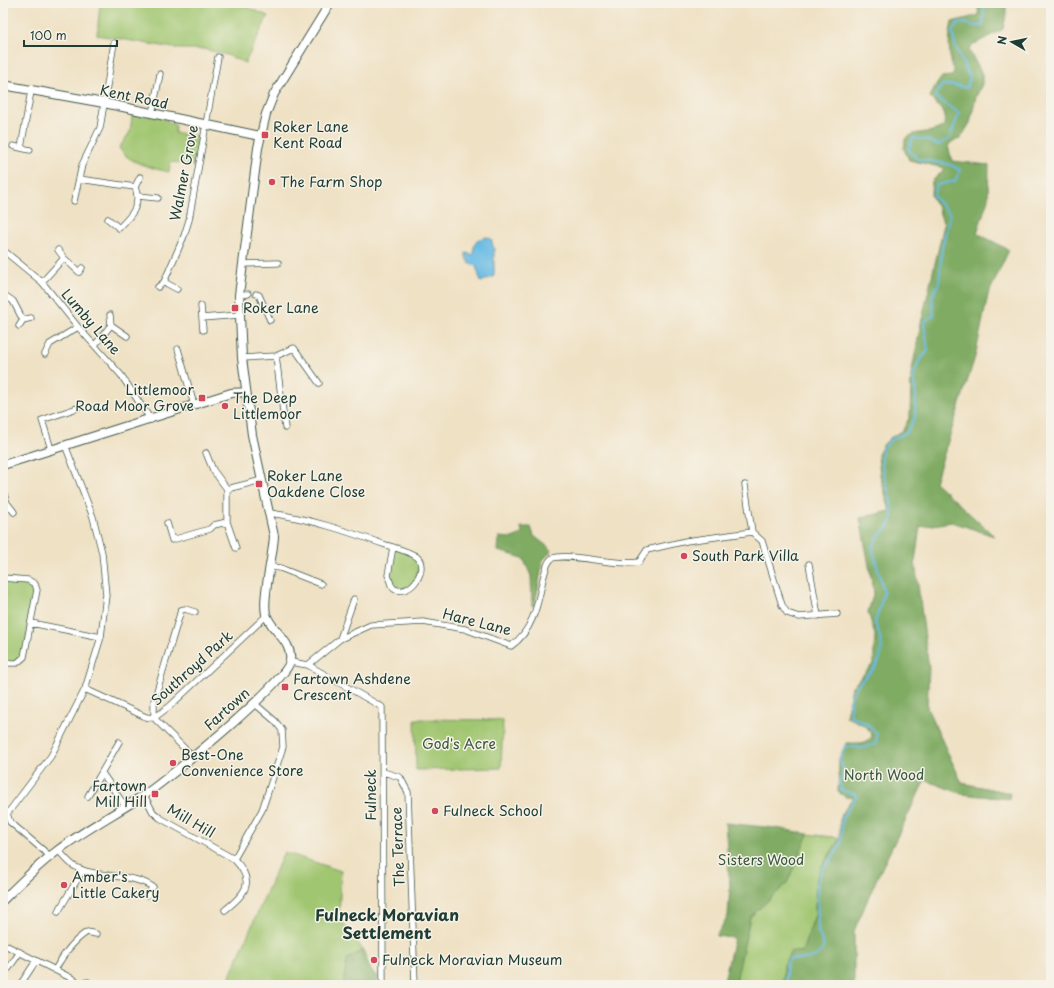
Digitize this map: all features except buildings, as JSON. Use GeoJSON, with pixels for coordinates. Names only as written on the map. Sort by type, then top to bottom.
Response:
{"type":"FeatureCollection","features":[{"type":"Feature","properties":{"kind":"street"},"geometry":{"type":"LineString","coordinates":[[290,662],[290,652],[285,641],[266,616],[264,604],[271,567],[274,536],[254,447],[246,392],[242,358],[239,295],[260,136],[274,94],[330,3]]}},
{"type":"Feature","properties":{"kind":"street"},"geometry":{"type":"LineString","coordinates":[[74,201],[82,165],[100,128],[114,44]]}},
{"type":"Feature","properties":{"kind":"street","name":"Walmer Grove"},"geometry":{"type":"LineString","coordinates":[[158,288],[164,282],[189,220],[218,57]]}},
{"type":"Feature","properties":{"kind":"street"},"geometry":{"type":"LineString","coordinates":[[152,114],[160,74]]}},
{"type":"Feature","properties":{"kind":"street","name":"Kent Road"},"geometry":{"type":"LineString","coordinates":[[3,85],[104,103],[260,136]]}},
{"type":"Feature","properties":{"kind":"street"},"geometry":{"type":"LineString","coordinates":[[21,148],[32,91]]}},
{"type":"Feature","properties":{"kind":"street"},"geometry":{"type":"LineString","coordinates":[[13,146],[30,150]]}},
{"type":"Feature","properties":{"kind":"street"},"geometry":{"type":"LineString","coordinates":[[108,219],[119,228],[133,215],[138,196],[135,187],[140,177]]}},
{"type":"Feature","properties":{"kind":"street"},"geometry":{"type":"LineString","coordinates":[[79,179],[135,187]]}},
{"type":"Feature","properties":{"kind":"street"},"geometry":{"type":"LineString","coordinates":[[138,196],[158,198]]}},
{"type":"Feature","properties":{"kind":"street","name":"Lumby Lane"},"geometry":{"type":"LineString","coordinates":[[3,250],[42,282],[78,327],[95,344],[121,375],[151,420]]}},
{"type":"Feature","properties":{"kind":"street"},"geometry":{"type":"LineString","coordinates":[[58,250],[79,272],[82,268]]}},
{"type":"Feature","properties":{"kind":"street"},"geometry":{"type":"LineString","coordinates":[[42,282],[64,258]]}},
{"type":"Feature","properties":{"kind":"street"},"geometry":{"type":"LineString","coordinates":[[243,264],[278,263]]}},
{"type":"Feature","properties":{"kind":"street"},"geometry":{"type":"LineString","coordinates":[[164,282],[177,289]]}},
{"type":"Feature","properties":{"kind":"street"},"geometry":{"type":"LineString","coordinates":[[3,294],[12,301],[24,320]]}},
{"type":"Feature","properties":{"kind":"street"},"geometry":{"type":"LineString","coordinates":[[239,295],[248,294]]}},
{"type":"Feature","properties":{"kind":"street"},"geometry":{"type":"LineString","coordinates":[[256,294],[259,295],[265,306],[270,320]]}},
{"type":"Feature","properties":{"kind":"street"},"geometry":{"type":"LineString","coordinates":[[201,306],[203,330]]}},
{"type":"Feature","properties":{"kind":"street"},"geometry":{"type":"LineString","coordinates":[[110,315],[112,325],[127,336]]}},
{"type":"Feature","properties":{"kind":"street"},"geometry":{"type":"LineString","coordinates":[[202,318],[239,315]]}},
{"type":"Feature","properties":{"kind":"street"},"geometry":{"type":"LineString","coordinates":[[19,326],[24,320],[31,318]]}},
{"type":"Feature","properties":{"kind":"street"},"geometry":{"type":"LineString","coordinates":[[95,344],[112,325]]}},
{"type":"Feature","properties":{"kind":"street"},"geometry":{"type":"LineString","coordinates":[[45,354],[50,344],[78,327]]}},
{"type":"Feature","properties":{"kind":"street"},"geometry":{"type":"LineString","coordinates":[[242,358],[276,356],[294,348],[319,383]]}},
{"type":"Feature","properties":{"kind":"street"},"geometry":{"type":"LineString","coordinates":[[178,349],[194,405]]}},
{"type":"Feature","properties":{"kind":"street"},"geometry":{"type":"LineString","coordinates":[[276,356],[285,428]]}},
{"type":"Feature","properties":{"kind":"street"},"geometry":{"type":"LineString","coordinates":[[3,465],[51,449],[151,420],[230,394],[246,392]]}},
{"type":"Feature","properties":{"kind":"street"},"geometry":{"type":"LineString","coordinates":[[51,449],[42,420],[77,408]]}},
{"type":"Feature","properties":{"kind":"street"},"geometry":{"type":"LineString","coordinates":[[50,856],[8,819],[7,813],[51,756],[85,689],[101,637],[106,595],[102,553],[93,517],[65,445]]}},
{"type":"Feature","properties":{"kind":"street"},"geometry":{"type":"LineString","coordinates":[[206,453],[213,470],[227,489],[227,522],[236,548]]}},
{"type":"Feature","properties":{"kind":"street"},"geometry":{"type":"LineString","coordinates":[[227,489],[262,480]]}},
{"type":"Feature","properties":{"kind":"street"},"geometry":{"type":"LineString","coordinates":[[745,485],[752,532],[762,541],[782,605],[787,613],[799,617],[837,614]]}},
{"type":"Feature","properties":{"kind":"street"},"geometry":{"type":"LineString","coordinates":[[3,491],[7,503],[14,512]]}},
{"type":"Feature","properties":{"kind":"street"},"geometry":{"type":"LineString","coordinates":[[270,513],[321,522],[393,548],[415,556],[421,562],[421,566],[414,584],[406,590],[402,591],[394,589],[389,580],[393,548]]}},
{"type":"Feature","properties":{"kind":"street"},"geometry":{"type":"LineString","coordinates":[[172,540],[210,529],[214,526],[227,522]]}},
{"type":"Feature","properties":{"kind":"street"},"geometry":{"type":"LineString","coordinates":[[167,523],[174,547]]}},
{"type":"Feature","properties":{"kind":"street","name":"Hare Lane"},"geometry":{"type":"LineString","coordinates":[[308,665],[340,639],[371,625],[423,622],[465,628],[511,646],[519,641],[530,624],[536,609],[546,566],[552,559],[567,557],[629,564],[639,562],[647,550],[686,541],[752,532]]}},
{"type":"Feature","properties":{"kind":"street"},"geometry":{"type":"LineString","coordinates":[[810,564],[818,616]]}},
{"type":"Feature","properties":{"kind":"street"},"geometry":{"type":"LineString","coordinates":[[271,567],[280,568],[321,584]]}},
{"type":"Feature","properties":{"kind":"street"},"geometry":{"type":"LineString","coordinates":[[3,578],[28,580],[36,584],[37,590],[24,657],[17,663],[3,663]]}},
{"type":"Feature","properties":{"kind":"street"},"geometry":{"type":"LineString","coordinates":[[340,639],[354,599]]}},
{"type":"Feature","properties":{"kind":"street","name":"Southroyd Park"},"geometry":{"type":"LineString","coordinates":[[154,718],[154,701],[181,610],[185,609],[195,612]]}},
{"type":"Feature","properties":{"kind":"street","name":"Southroyd Park"},"geometry":{"type":"LineString","coordinates":[[154,718],[170,706],[266,616]]}},
{"type":"Feature","properties":{"kind":"street"},"geometry":{"type":"LineString","coordinates":[[31,623],[101,637]]}},
{"type":"Feature","properties":{"kind":"street","name":"Fulneck"},"geometry":{"type":"LineString","coordinates":[[290,662],[308,665],[382,707],[383,985]]}},
{"type":"Feature","properties":{"kind":"street","name":"Fartown"},"geometry":{"type":"LineString","coordinates":[[3,900],[50,856],[144,795],[193,757],[281,677],[290,662]]}},
{"type":"Feature","properties":{"kind":"street"},"geometry":{"type":"LineString","coordinates":[[85,689],[146,716],[154,718],[193,757]]}},
{"type":"Feature","properties":{"kind":"street"},"geometry":{"type":"LineString","coordinates":[[225,910],[230,903],[245,891],[247,879],[241,866],[234,859],[262,810],[283,747],[282,730],[275,721],[254,703]]}},
{"type":"Feature","properties":{"kind":"street"},"geometry":{"type":"LineString","coordinates":[[88,796],[119,742]]}},
{"type":"Feature","properties":{"kind":"street","name":"The Terrace"},"geometry":{"type":"LineString","coordinates":[[383,772],[400,777],[408,792],[415,985]]}},
{"type":"Feature","properties":{"kind":"street"},"geometry":{"type":"LineString","coordinates":[[102,773],[125,806]]}},
{"type":"Feature","properties":{"kind":"street","name":"Mill Hill"},"geometry":{"type":"LineString","coordinates":[[144,795],[153,812],[160,818],[234,859]]}},
{"type":"Feature","properties":{"kind":"street"},"geometry":{"type":"LineString","coordinates":[[58,850],[72,865],[83,870],[142,881],[152,887],[147,895]]}},
{"type":"Feature","properties":{"kind":"street"},"geometry":{"type":"LineString","coordinates":[[58,912],[83,870]]}},
{"type":"Feature","properties":{"kind":"street"},"geometry":{"type":"LineString","coordinates":[[55,970],[69,948],[80,937],[87,932],[96,934]]}},
{"type":"Feature","properties":{"kind":"street"},"geometry":{"type":"LineString","coordinates":[[3,944],[80,984],[88,982]]}},
{"type":"Feature","properties":{"kind":"street"},"geometry":{"type":"LineString","coordinates":[[9,968],[20,952]]}},
{"type":"Feature","properties":{"kind":"street"},"geometry":{"type":"LineString","coordinates":[[20,985],[36,961]]}},
{"type":"Feature","properties":{"kind":"green space"},"geometry":{"type":"Polygon","coordinates":[[[100,3],[237,3],[268,16],[245,63],[227,55],[204,49],[180,49],[97,35],[100,3]]]}},
{"type":"Feature","properties":{"kind":"green space","name":"North Wood"},"geometry":{"type":"Polygon","coordinates":[[[977,3],[1006,3],[1006,16],[1003,29],[973,45],[969,50],[982,74],[982,84],[976,97],[970,123],[960,139],[953,141],[948,146],[952,161],[989,165],[988,199],[977,233],[1009,250],[988,295],[975,357],[935,482],[994,536],[952,522],[920,527],[915,562],[929,668],[927,708],[962,783],[1010,793],[1009,799],[962,794],[925,780],[877,878],[854,931],[854,985],[783,985],[784,965],[791,951],[802,952],[815,915],[816,881],[822,866],[840,838],[840,817],[853,797],[846,797],[838,792],[839,759],[846,743],[864,742],[872,736],[865,726],[846,717],[852,687],[873,664],[875,635],[868,612],[874,592],[860,518],[890,511],[880,475],[878,455],[883,445],[890,438],[903,430],[910,416],[911,375],[921,323],[944,225],[937,206],[931,196],[932,181],[945,168],[909,160],[904,149],[905,139],[913,134],[933,131],[944,126],[945,114],[930,97],[934,88],[942,77],[952,76],[954,72],[949,47],[952,22],[979,15],[977,3]]]}},
{"type":"Feature","properties":{"kind":"green space"},"geometry":{"type":"Polygon","coordinates":[[[133,110],[158,115],[176,126],[175,133],[200,137],[194,165],[171,162],[169,172],[155,169],[128,158],[119,148],[130,132],[133,110]]]}},
{"type":"Feature","properties":{"kind":"green space"},"geometry":{"type":"Polygon","coordinates":[[[521,527],[531,527],[534,536],[552,550],[543,560],[535,605],[532,606],[531,576],[523,558],[498,551],[499,537],[512,538],[522,534],[521,527]]]}},
{"type":"Feature","properties":{"kind":"green space"},"geometry":{"type":"Polygon","coordinates":[[[393,547],[415,556],[421,562],[414,584],[398,590],[389,580],[393,547]]]}},
{"type":"Feature","properties":{"kind":"green space"},"geometry":{"type":"Polygon","coordinates":[[[3,578],[35,584],[24,657],[17,663],[3,663],[3,578]]]}},
{"type":"Feature","properties":{"kind":"green space","name":"God's Acre"},"geometry":{"type":"Polygon","coordinates":[[[415,719],[503,720],[501,768],[416,770],[415,719]]]}},
{"type":"Feature","properties":{"kind":"green space","name":"Sisters Wood"},"geometry":{"type":"Polygon","coordinates":[[[725,823],[776,828],[808,834],[787,883],[750,917],[735,985],[723,985],[734,938],[716,936],[728,916],[730,886],[725,823]]]}},
{"type":"Feature","properties":{"kind":"green space"},"geometry":{"type":"Polygon","coordinates":[[[808,834],[840,838],[822,866],[816,881],[815,915],[802,952],[791,952],[784,965],[783,985],[735,985],[750,917],[787,883],[808,834]]]}},
{"type":"Feature","properties":{"kind":"green space"},"geometry":{"type":"Polygon","coordinates":[[[284,852],[341,871],[339,917],[363,950],[347,959],[343,985],[226,985],[284,852]]]}},
{"type":"Feature","properties":{"kind":"green space"},"geometry":{"type":"Polygon","coordinates":[[[363,950],[371,971],[377,975],[378,985],[343,984],[347,959],[363,950]]]}},
{"type":"Feature","properties":{"kind":"water"},"geometry":{"type":"Polygon","coordinates":[[[487,237],[491,239],[494,249],[494,276],[481,282],[476,266],[470,264],[466,257],[466,253],[473,255],[476,243],[480,239],[487,237]]]}},
{"type":"Feature","properties":{"kind":"waterway"},"geometry":{"type":"LineString","coordinates":[[786,985],[786,967],[789,959],[805,959],[814,957],[824,946],[818,932],[817,884],[822,869],[833,857],[841,844],[842,818],[857,795],[841,790],[839,782],[844,772],[840,760],[845,746],[862,748],[876,744],[877,734],[867,724],[851,716],[851,700],[855,689],[861,680],[876,665],[881,655],[881,642],[875,623],[884,592],[872,547],[880,534],[890,525],[892,515],[892,507],[881,458],[882,449],[892,439],[907,432],[915,417],[916,396],[913,378],[919,361],[928,351],[924,322],[934,315],[932,296],[939,283],[942,248],[950,214],[933,196],[937,185],[955,181],[960,170],[948,164],[917,159],[908,149],[913,138],[927,140],[938,145],[950,138],[959,113],[935,97],[942,85],[954,85],[966,88],[970,79],[955,45],[952,31],[960,22],[975,26],[983,26],[984,3]]}},
{"type":"Feature","properties":{"kind":"place","name":"Roker Lane Kent Road"},"geometry":{"type":"Point","coordinates":[265,135]}},
{"type":"Feature","properties":{"kind":"place","name":"The Farm Shop"},"geometry":{"type":"Point","coordinates":[272,182]}},
{"type":"Feature","properties":{"kind":"place","name":"Roker Lane"},"geometry":{"type":"Point","coordinates":[235,308]}},
{"type":"Feature","properties":{"kind":"place","name":"Littlemoor Road Moor Grove"},"geometry":{"type":"Point","coordinates":[202,398]}},
{"type":"Feature","properties":{"kind":"place","name":"The Deep Littlemoor"},"geometry":{"type":"Point","coordinates":[225,406]}},
{"type":"Feature","properties":{"kind":"place","name":"Roker Lane Oakdene Close"},"geometry":{"type":"Point","coordinates":[259,484]}},
{"type":"Feature","properties":{"kind":"place","name":"South Park Villa"},"geometry":{"type":"Point","coordinates":[684,556]}},
{"type":"Feature","properties":{"kind":"place","name":"Fartown Ashdene Crescent"},"geometry":{"type":"Point","coordinates":[285,687]}},
{"type":"Feature","properties":{"kind":"place","name":"Best-One Convenience Store"},"geometry":{"type":"Point","coordinates":[173,763]}},
{"type":"Feature","properties":{"kind":"place","name":"Fartown Mill Hill"},"geometry":{"type":"Point","coordinates":[155,794]}},
{"type":"Feature","properties":{"kind":"place","name":"Fulneck School"},"geometry":{"type":"Point","coordinates":[435,811]}},
{"type":"Feature","properties":{"kind":"place","name":"Amber's Little Cakery"},"geometry":{"type":"Point","coordinates":[64,885]}},
{"type":"Feature","properties":{"kind":"place","name":"Fulneck Moravian Museum"},"geometry":{"type":"Point","coordinates":[374,960]}},
{"type":"Feature","properties":{"kind":"district","name":"Fulneck Moravian Settlement"},"geometry":{"type":"Point","coordinates":[387,924]}}]}
